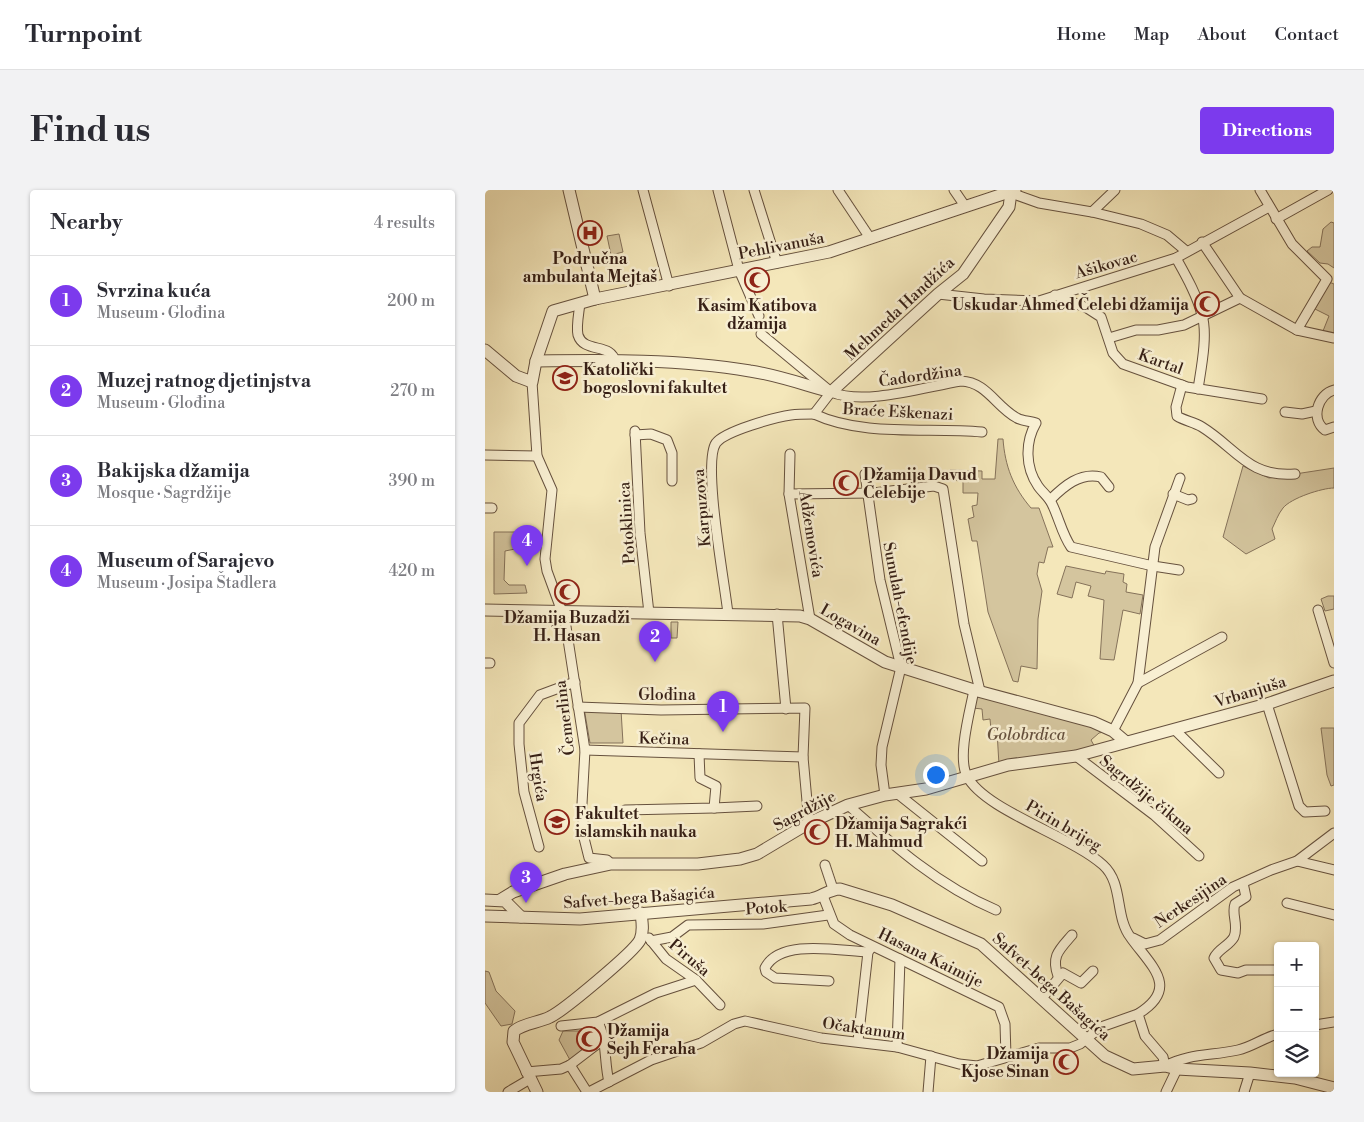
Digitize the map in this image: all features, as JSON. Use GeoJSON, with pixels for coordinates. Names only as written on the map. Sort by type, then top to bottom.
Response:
{"type":"FeatureCollection","features":[{"type":"Feature","properties":{"kind":"street"},"geometry":{"type":"LineString","coordinates":[[569,190],[595,299]]}},
{"type":"Feature","properties":{"kind":"street"},"geometry":{"type":"LineString","coordinates":[[643,190],[669,286]]}},
{"type":"Feature","properties":{"kind":"street"},"geometry":{"type":"LineString","coordinates":[[719,190],[739,270],[759,316]]}},
{"type":"Feature","properties":{"kind":"street"},"geometry":{"type":"LineString","coordinates":[[754,190],[777,263]]}},
{"type":"Feature","properties":{"kind":"street"},"geometry":{"type":"LineString","coordinates":[[837,190],[870,238]]}},
{"type":"Feature","properties":{"kind":"street"},"geometry":{"type":"LineString","coordinates":[[954,190],[965,206]]}},
{"type":"Feature","properties":{"kind":"street"},"geometry":{"type":"LineString","coordinates":[[1092,212],[1115,190]]}},
{"type":"Feature","properties":{"kind":"street"},"geometry":{"type":"LineString","coordinates":[[1260,190],[1292,244],[1327,276],[1327,282],[1297,330]]}},
{"type":"Feature","properties":{"kind":"street"},"geometry":{"type":"LineString","coordinates":[[1277,219],[1328,190]]}},
{"type":"Feature","properties":{"kind":"street"},"geometry":{"type":"LineString","coordinates":[[1013,191],[1039,203],[1092,212],[1141,224],[1167,235],[1186,251]]}},
{"type":"Feature","properties":{"kind":"street","name":"Pehlivanuša"},"geometry":{"type":"LineString","coordinates":[[536,361],[553,311],[595,299],[669,286],[829,252],[1013,191]]}},
{"type":"Feature","properties":{"kind":"street","name":"Mehmeda Handžića"},"geometry":{"type":"LineString","coordinates":[[814,414],[831,392],[938,294],[963,274],[1009,207],[1013,191]]}},
{"type":"Feature","properties":{"kind":"street","name":"Ašikovac"},"geometry":{"type":"LineString","coordinates":[[938,294],[1032,302],[1176,258],[1202,242],[1269,207]]}},
{"type":"Feature","properties":{"kind":"street"},"geometry":{"type":"LineString","coordinates":[[1202,242],[1240,298],[1297,330],[1334,338]]}},
{"type":"Feature","properties":{"kind":"street"},"geometry":{"type":"LineString","coordinates":[[1176,258],[1191,284],[1203,317],[1203,352],[1198,390]]}},
{"type":"Feature","properties":{"kind":"street","name":"Kartal"},"geometry":{"type":"LineString","coordinates":[[1055,295],[1071,300],[1096,313],[1104,322],[1113,354],[1123,364],[1198,390],[1262,399]]}},
{"type":"Feature","properties":{"kind":"street"},"geometry":{"type":"LineString","coordinates":[[1109,338],[1136,330],[1173,328],[1203,317],[1240,298]]}},
{"type":"Feature","properties":{"kind":"street"},"geometry":{"type":"LineString","coordinates":[[580,303],[578,326],[581,341],[587,346],[608,351],[614,356],[615,362]]}},
{"type":"Feature","properties":{"kind":"street"},"geometry":{"type":"LineString","coordinates":[[761,334],[831,392]]}},
{"type":"Feature","properties":{"kind":"street"},"geometry":{"type":"LineString","coordinates":[[485,350],[515,376],[532,382],[536,361],[615,362],[745,370],[831,392]]}},
{"type":"Feature","properties":{"kind":"street","name":"Čadordžina"},"geometry":{"type":"LineString","coordinates":[[831,392],[841,396],[862,398],[961,381],[969,382],[995,398],[1017,418],[1036,423],[1029,435],[1028,454],[1031,472],[1037,485],[1050,500],[1069,543],[1075,549],[1179,570]]}},
{"type":"Feature","properties":{"kind":"street","name":"Čemerlina"},"geometry":{"type":"LineString","coordinates":[[532,382],[537,456],[552,490],[545,559],[565,620],[585,750],[582,804],[587,854],[591,859],[607,860],[611,864]]}},
{"type":"Feature","properties":{"kind":"street"},"geometry":{"type":"LineString","coordinates":[[1182,385],[1176,407],[1177,416],[1202,426],[1256,468],[1273,474],[1295,474]]}},
{"type":"Feature","properties":{"kind":"street"},"geometry":{"type":"LineString","coordinates":[[1334,390],[1326,393],[1318,403],[1316,411],[1321,427],[1325,430],[1334,427]]}},
{"type":"Feature","properties":{"kind":"street"},"geometry":{"type":"LineString","coordinates":[[1285,412],[1302,414],[1316,411]]}},
{"type":"Feature","properties":{"kind":"street","name":"Braće Eškenazi"},"geometry":{"type":"LineString","coordinates":[[814,414],[834,423],[889,429],[981,432]]}},
{"type":"Feature","properties":{"kind":"street","name":"Karpuzova"},"geometry":{"type":"LineString","coordinates":[[728,614],[711,474],[713,448],[724,437],[771,419],[791,415],[814,414]]}},
{"type":"Feature","properties":{"kind":"street","name":"Potoklinica"},"geometry":{"type":"LineString","coordinates":[[649,613],[640,533],[635,433],[651,434],[667,440],[672,453],[672,481]]}},
{"type":"Feature","properties":{"kind":"street","name":"Adžemovića"},"geometry":{"type":"LineString","coordinates":[[790,454],[789,494],[810,619]]}},
{"type":"Feature","properties":{"kind":"street"},"geometry":{"type":"LineString","coordinates":[[485,455],[537,456]]}},
{"type":"Feature","properties":{"kind":"street","name":"Sunulah-efendije"},"geometry":{"type":"LineString","coordinates":[[865,474],[880,580],[901,667],[882,747],[881,765],[885,795]]}},
{"type":"Feature","properties":{"kind":"street"},"geometry":{"type":"LineString","coordinates":[[1050,500],[1063,488],[1081,478],[1101,477],[1109,487]]}},
{"type":"Feature","properties":{"kind":"street"},"geometry":{"type":"LineString","coordinates":[[1113,731],[1138,683],[1145,614],[1155,547],[1180,478]]}},
{"type":"Feature","properties":{"kind":"street"},"geometry":{"type":"LineString","coordinates":[[789,494],[867,494],[917,486],[934,486],[943,489],[964,624],[977,690],[965,745],[964,764],[967,776]]}},
{"type":"Feature","properties":{"kind":"street"},"geometry":{"type":"LineString","coordinates":[[1173,494],[1188,500],[1192,499]]}},
{"type":"Feature","properties":{"kind":"street","name":"Logavina"},"geometry":{"type":"LineString","coordinates":[[485,610],[777,614],[810,619],[885,662],[977,690],[1065,713],[1113,731],[1126,742]]}},
{"type":"Feature","properties":{"kind":"street"},"geometry":{"type":"LineString","coordinates":[[1319,610],[1334,663]]}},
{"type":"Feature","properties":{"kind":"street"},"geometry":{"type":"LineString","coordinates":[[777,614],[786,709]]}},
{"type":"Feature","properties":{"kind":"street"},"geometry":{"type":"LineString","coordinates":[[1138,683],[1222,637]]}},
{"type":"Feature","properties":{"kind":"street","name":"Vrbanjuša"},"geometry":{"type":"LineString","coordinates":[[1126,742],[1267,704],[1334,681]]}},
{"type":"Feature","properties":{"kind":"street","name":"Hrgića"},"geometry":{"type":"LineString","coordinates":[[539,847],[524,792],[519,744],[519,723],[540,695],[575,682]]}},
{"type":"Feature","properties":{"kind":"street"},"geometry":{"type":"LineString","coordinates":[[1267,704],[1299,806],[1305,812],[1325,811]]}},
{"type":"Feature","properties":{"kind":"street","name":"Glođina"},"geometry":{"type":"LineString","coordinates":[[578,707],[661,710],[805,708],[803,757]]}},
{"type":"Feature","properties":{"kind":"street"},"geometry":{"type":"LineString","coordinates":[[1175,730],[1219,773]]}},
{"type":"Feature","properties":{"kind":"street","name":"Sagrdžije"},"geometry":{"type":"LineString","coordinates":[[485,900],[500,900],[513,892],[565,874],[611,864],[698,864],[740,859],[757,854],[809,823],[848,805],[885,795],[926,789],[1008,765],[1076,756],[1126,742]]}},
{"type":"Feature","properties":{"kind":"street","name":"Kečina"},"geometry":{"type":"LineString","coordinates":[[585,750],[803,757]]}},
{"type":"Feature","properties":{"kind":"street"},"geometry":{"type":"LineString","coordinates":[[699,754],[700,778],[716,786],[714,808]]}},
{"type":"Feature","properties":{"kind":"street","name":"Sagrdžije čikma"},"geometry":{"type":"LineString","coordinates":[[1076,756],[1154,815],[1199,856]]}},
{"type":"Feature","properties":{"kind":"street"},"geometry":{"type":"LineString","coordinates":[[803,757],[809,823]]}},
{"type":"Feature","properties":{"kind":"street","name":"Pirin brijeg"},"geometry":{"type":"LineString","coordinates":[[967,776],[995,803],[1062,838],[1104,866],[1116,883],[1118,904],[1127,934],[1158,976],[1158,999],[1138,1014]]}},
{"type":"Feature","properties":{"kind":"street"},"geometry":{"type":"LineString","coordinates":[[898,794],[982,861]]}},
{"type":"Feature","properties":{"kind":"street"},"geometry":{"type":"LineString","coordinates":[[848,805],[901,852],[948,886],[996,910]]}},
{"type":"Feature","properties":{"kind":"street"},"geometry":{"type":"LineString","coordinates":[[625,810],[757,806]]}},
{"type":"Feature","properties":{"kind":"street"},"geometry":{"type":"LineString","coordinates":[[1297,861],[1334,833]]}},
{"type":"Feature","properties":{"kind":"street"},"geometry":{"type":"LineString","coordinates":[[1297,861],[1334,870]]}},
{"type":"Feature","properties":{"kind":"street","name":"Nerkesijina"},"geometry":{"type":"LineString","coordinates":[[1127,934],[1140,943],[1153,943],[1233,887],[1297,861]]}},
{"type":"Feature","properties":{"kind":"street"},"geometry":{"type":"LineString","coordinates":[[825,865],[833,889]]}},
{"type":"Feature","properties":{"kind":"street"},"geometry":{"type":"LineString","coordinates":[[1243,883],[1246,897],[1238,901],[1233,908],[1236,919],[1233,938],[1216,954],[1215,958],[1221,970],[1232,973],[1274,970]]}},
{"type":"Feature","properties":{"kind":"street","name":"Safvet-bega Bašagića"},"geometry":{"type":"LineString","coordinates":[[485,916],[580,919],[793,901],[823,896],[833,889],[847,891],[892,905],[976,941],[1105,1056],[1125,1067],[1133,1070],[1165,1066],[1177,1069],[1250,1073],[1295,1078],[1334,1088]]}},
{"type":"Feature","properties":{"kind":"street","name":"Hasana Kaimije"},"geometry":{"type":"LineString","coordinates":[[823,896],[828,914],[834,924],[849,935],[871,948],[899,959],[999,1007],[1005,1024],[1006,1056]]}},
{"type":"Feature","properties":{"kind":"street"},"geometry":{"type":"LineString","coordinates":[[500,900],[505,901],[521,917]]}},
{"type":"Feature","properties":{"kind":"street"},"geometry":{"type":"LineString","coordinates":[[1287,903],[1334,915]]}},
{"type":"Feature","properties":{"kind":"street"},"geometry":{"type":"LineString","coordinates":[[537,1092],[512,1037],[518,1028],[550,1017],[588,988],[639,942],[643,930],[641,913]]}},
{"type":"Feature","properties":{"kind":"street","name":"Potok"},"geometry":{"type":"LineString","coordinates":[[651,940],[672,937],[688,925],[763,924],[828,914]]}},
{"type":"Feature","properties":{"kind":"street","name":"Piruša"},"geometry":{"type":"LineString","coordinates":[[643,930],[666,959],[696,980],[720,1005]]}},
{"type":"Feature","properties":{"kind":"street"},"geometry":{"type":"LineString","coordinates":[[1058,976],[1054,965],[1055,958],[1072,935]]}},
{"type":"Feature","properties":{"kind":"street"},"geometry":{"type":"LineString","coordinates":[[829,981],[775,978],[766,972],[765,968],[774,956],[789,950],[871,948],[858,1041]]}},
{"type":"Feature","properties":{"kind":"street"},"geometry":{"type":"LineString","coordinates":[[897,1047],[899,959]]}},
{"type":"Feature","properties":{"kind":"street"},"geometry":{"type":"LineString","coordinates":[[1042,998],[1058,976],[1063,973],[1081,983],[1093,971]]}},
{"type":"Feature","properties":{"kind":"street"},"geometry":{"type":"LineString","coordinates":[[561,1026],[598,1022],[656,993],[696,980]]}},
{"type":"Feature","properties":{"kind":"street"},"geometry":{"type":"LineString","coordinates":[[1138,1014],[1145,1036],[1163,1057],[1165,1066],[1194,1055],[1247,1048],[1266,1037],[1274,1035]]}},
{"type":"Feature","properties":{"kind":"street","name":"Očaktanum"},"geometry":{"type":"LineString","coordinates":[[588,1092],[651,1060],[701,1043],[734,1024],[745,1021],[821,1038],[897,1047],[959,1064],[977,1066],[1006,1056],[1039,1048],[1071,1048],[1110,1023],[1138,1014]]}},
{"type":"Feature","properties":{"kind":"street"},"geometry":{"type":"LineString","coordinates":[[598,1022],[604,1039],[604,1058],[609,1082]]}},
{"type":"Feature","properties":{"kind":"street"},"geometry":{"type":"LineString","coordinates":[[1319,1024],[1334,1022]]}},
{"type":"Feature","properties":{"kind":"street"},"geometry":{"type":"LineString","coordinates":[[508,1092],[528,1075],[561,1069],[570,1065],[604,1039]]}},
{"type":"Feature","properties":{"kind":"street"},"geometry":{"type":"LineString","coordinates":[[928,1092],[931,1056]]}},
{"type":"Feature","properties":{"kind":"street"},"geometry":{"type":"LineString","coordinates":[[570,1065],[588,1092]]}},
{"type":"Feature","properties":{"kind":"street"},"geometry":{"type":"LineString","coordinates":[[1166,1092],[1177,1069]]}},
{"type":"Feature","properties":{"kind":"street"},"geometry":{"type":"LineString","coordinates":[[1244,1092],[1250,1073]]}},
{"type":"Feature","properties":{"kind":"green space"},"geometry":{"type":"Polygon","coordinates":[[[1331,222],[1334,223],[1334,268],[1328,264],[1320,263],[1307,251],[1312,247],[1320,247],[1323,229],[1331,222]]]}},
{"type":"Feature","properties":{"kind":"green space"},"geometry":{"type":"Polygon","coordinates":[[[619,234],[623,252],[611,255],[607,236],[619,234]]]}},
{"type":"Feature","properties":{"kind":"green space"},"geometry":{"type":"Polygon","coordinates":[[[1329,282],[1334,284],[1334,334],[1323,331],[1329,316],[1315,309],[1329,282]]]}},
{"type":"Feature","properties":{"kind":"green space"},"geometry":{"type":"Polygon","coordinates":[[[998,439],[1003,439],[1008,467],[1019,492],[1031,508],[1039,508],[1053,547],[1048,547],[1044,563],[1039,562],[1037,574],[1042,591],[1038,619],[1037,669],[1021,666],[1018,682],[1013,681],[988,612],[977,541],[972,541],[968,519],[974,517],[972,506],[977,505],[978,493],[963,493],[963,481],[949,480],[950,470],[982,471],[982,479],[995,479],[998,439]]]}},
{"type":"Feature","properties":{"kind":"green space"},"geometry":{"type":"Polygon","coordinates":[[[1243,466],[1269,478],[1334,468],[1334,488],[1307,494],[1287,504],[1272,529],[1275,539],[1246,554],[1223,537],[1243,466]]]}},
{"type":"Feature","properties":{"kind":"green space"},"geometry":{"type":"Polygon","coordinates":[[[494,532],[525,532],[525,547],[505,551],[504,580],[509,585],[525,585],[527,593],[494,594],[494,532]]]}},
{"type":"Feature","properties":{"kind":"green space"},"geometry":{"type":"Polygon","coordinates":[[[1066,566],[1105,574],[1106,571],[1124,574],[1123,582],[1127,584],[1126,592],[1143,595],[1140,614],[1123,610],[1114,660],[1100,659],[1104,600],[1088,596],[1091,586],[1076,582],[1072,598],[1057,594],[1066,566]]]}},
{"type":"Feature","properties":{"kind":"green space"},"geometry":{"type":"Polygon","coordinates":[[[1334,596],[1334,609],[1325,611],[1321,599],[1334,596]]]}},
{"type":"Feature","properties":{"kind":"green space"},"geometry":{"type":"Polygon","coordinates":[[[671,622],[678,622],[677,638],[671,638],[671,622]]]}},
{"type":"Feature","properties":{"kind":"green space","name":"Golobrdica"},"geometry":{"type":"Polygon","coordinates":[[[976,695],[1053,713],[1104,732],[1099,733],[1091,740],[1096,749],[999,765],[997,731],[991,730],[990,719],[983,720],[982,709],[973,708],[976,695]]]}},
{"type":"Feature","properties":{"kind":"green space"},"geometry":{"type":"Polygon","coordinates":[[[584,708],[621,710],[623,743],[590,743],[584,708]]]}},
{"type":"Feature","properties":{"kind":"green space"},"geometry":{"type":"Polygon","coordinates":[[[1321,728],[1334,728],[1334,785],[1331,786],[1327,775],[1321,728]]]}},
{"type":"Feature","properties":{"kind":"green space"},"geometry":{"type":"Polygon","coordinates":[[[485,971],[489,972],[496,991],[515,1011],[512,1024],[501,1026],[485,1003],[485,971]]]}},
{"type":"Feature","properties":{"kind":"green space"},"geometry":{"type":"Polygon","coordinates":[[[563,1031],[587,1031],[578,1039],[584,1049],[570,1060],[559,1040],[563,1031]]]}},
{"type":"Feature","properties":{"kind":"place","name":"Područna ambulanta Mejtaš"},"geometry":{"type":"Point","coordinates":[590,233]}},
{"type":"Feature","properties":{"kind":"place","name":"Kasim Katibova džamija"},"geometry":{"type":"Point","coordinates":[757,280]}},
{"type":"Feature","properties":{"kind":"place","name":"Uskudar Ahmed Čelebi džamija"},"geometry":{"type":"Point","coordinates":[1207,304]}},
{"type":"Feature","properties":{"kind":"place","name":"Katolički bogoslovni fakultet"},"geometry":{"type":"Point","coordinates":[565,378]}},
{"type":"Feature","properties":{"kind":"place","name":"Džamija Davud Ćelebije"},"geometry":{"type":"Point","coordinates":[846,483]}},
{"type":"Feature","properties":{"kind":"place","name":"Museum of Sarajevo"},"geometry":{"type":"Point","coordinates":[527,566]}},
{"type":"Feature","properties":{"kind":"place","name":"Džamija Buzadži H. Hasan"},"geometry":{"type":"Point","coordinates":[567,592]}},
{"type":"Feature","properties":{"kind":"place","name":"Muzej ratnog djetinjstva"},"geometry":{"type":"Point","coordinates":[655,662]}},
{"type":"Feature","properties":{"kind":"place","name":"Svrzina kuća"},"geometry":{"type":"Point","coordinates":[723,732]}},
{"type":"Feature","properties":{"kind":"place","name":"Fakultet islamskih nauka"},"geometry":{"type":"Point","coordinates":[557,822]}},
{"type":"Feature","properties":{"kind":"place","name":"Džamija Sagrakći H. Mahmud"},"geometry":{"type":"Point","coordinates":[817,832]}},
{"type":"Feature","properties":{"kind":"place","name":"Bakijska džamija"},"geometry":{"type":"Point","coordinates":[526,903]}},
{"type":"Feature","properties":{"kind":"place","name":"Džamija Šejh Feraha"},"geometry":{"type":"Point","coordinates":[589,1039]}},
{"type":"Feature","properties":{"kind":"place","name":"Džamija Kjose Sinan"},"geometry":{"type":"Point","coordinates":[1066,1062]}}]}
